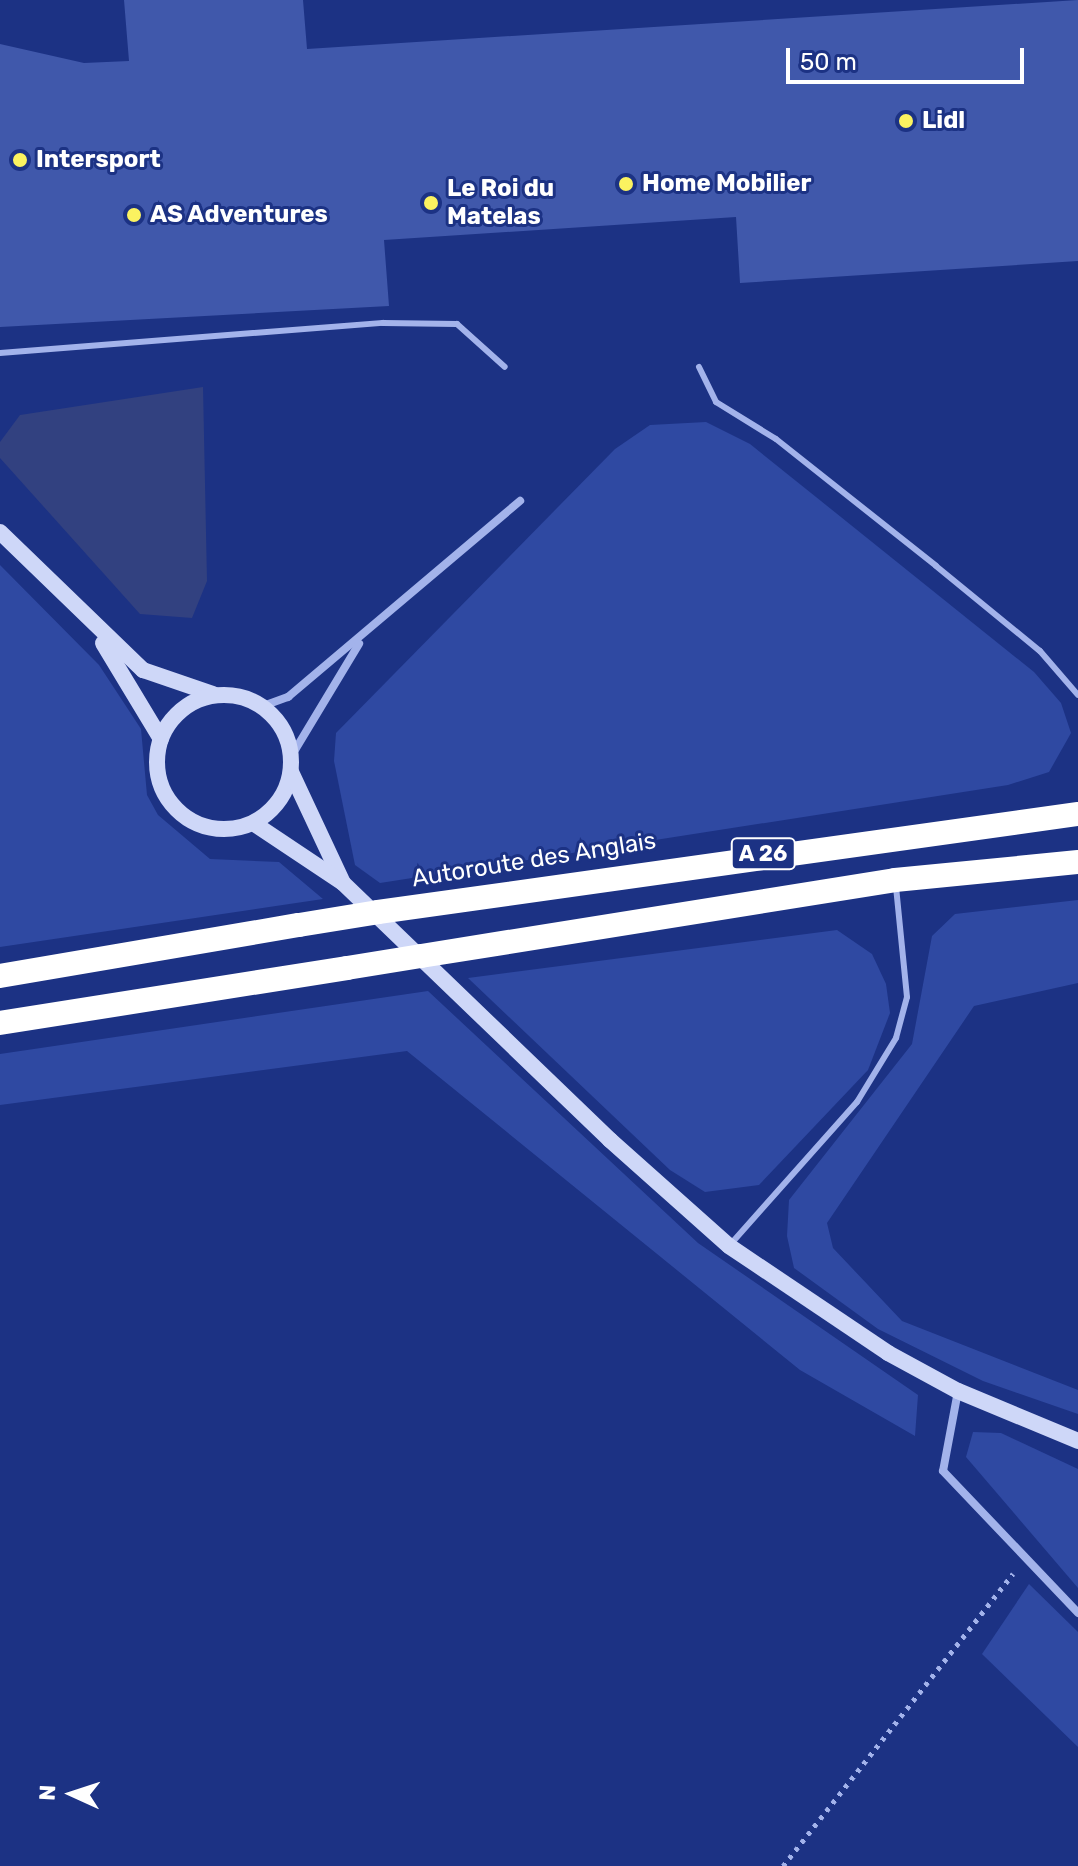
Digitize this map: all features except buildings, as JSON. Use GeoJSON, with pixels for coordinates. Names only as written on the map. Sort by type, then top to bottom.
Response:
{"type":"FeatureCollection","features":[{"type":"Feature","properties":{"kind":"highway","name":"Autoroute des Anglais"},"geometry":{"type":"LineString","coordinates":[[0,976],[449,900],[1078,814]]}},
{"type":"Feature","properties":{"kind":"highway","name":"A 26"},"geometry":{"type":"LineString","coordinates":[[0,1023],[895,880],[1078,862]]}},
{"type":"Feature","properties":{"kind":"street"},"geometry":{"type":"LineString","coordinates":[[263,706],[288,697],[364,636],[520,501]]}},
{"type":"Feature","properties":{"kind":"street"},"geometry":{"type":"LineString","coordinates":[[0,532],[143,670],[214,695],[263,706],[277,719],[291,764],[343,883]]}},
{"type":"Feature","properties":{"kind":"street"},"geometry":{"type":"LineString","coordinates":[[89,621],[161,739]]}},
{"type":"Feature","properties":{"kind":"street"},"geometry":{"type":"LineString","coordinates":[[214,695],[181,709],[161,739],[160,784],[171,804],[209,828],[253,823],[271,811],[291,764],[364,636]]}},
{"type":"Feature","properties":{"kind":"street"},"geometry":{"type":"LineString","coordinates":[[253,823],[343,883],[729,1246],[841,1325],[958,1391],[1078,1441]]}},
{"type":"Feature","properties":{"kind":"street"},"geometry":{"type":"LineString","coordinates":[[958,1391],[943,1471],[1024,1560],[1078,1613]]}},
{"type":"Feature","properties":{"kind":"lane"},"geometry":{"type":"LineString","coordinates":[[0,353],[383,323],[457,324],[505,367]]}},
{"type":"Feature","properties":{"kind":"lane"},"geometry":{"type":"LineString","coordinates":[[699,367],[716,402],[776,439],[936,566],[1040,651],[1078,695]]}},
{"type":"Feature","properties":{"kind":"lane"},"geometry":{"type":"LineString","coordinates":[[729,1246],[857,1102],[896,1038],[907,997],[895,880]]}},
{"type":"Feature","properties":{"kind":"path"},"geometry":{"type":"LineString","coordinates":[[783,1866],[1024,1560]]}},
{"type":"Feature","properties":{"kind":"shaded area"},"geometry":{"type":"Polygon","coordinates":[[[203,387],[207,581],[192,618],[140,614],[0,458],[0,442],[20,415],[203,387]]]}},
{"type":"Feature","properties":{"kind":"shaded area"},"geometry":{"type":"Polygon","coordinates":[[[706,422],[750,444],[1034,672],[1061,703],[1071,733],[1049,772],[1008,785],[380,883],[355,865],[334,761],[336,733],[615,449],[650,425],[706,422]]]}},
{"type":"Feature","properties":{"kind":"shaded area"},"geometry":{"type":"Polygon","coordinates":[[[0,565],[99,665],[141,729],[147,795],[158,815],[210,859],[279,862],[323,899],[0,947],[0,565]]]}},
{"type":"Feature","properties":{"kind":"shaded area"},"geometry":{"type":"Polygon","coordinates":[[[1078,900],[1078,983],[974,1006],[827,1223],[833,1248],[902,1321],[1078,1390],[1078,1414],[983,1381],[878,1329],[794,1268],[787,1236],[789,1200],[912,1044],[932,936],[955,914],[1078,900]]]}},
{"type":"Feature","properties":{"kind":"shaded area"},"geometry":{"type":"Polygon","coordinates":[[[837,930],[872,954],[886,984],[890,1013],[868,1070],[759,1185],[705,1192],[670,1170],[468,978],[837,930]]]}},
{"type":"Feature","properties":{"kind":"shaded area"},"geometry":{"type":"Polygon","coordinates":[[[428,991],[698,1243],[918,1395],[915,1436],[800,1370],[407,1051],[0,1105],[0,1054],[428,991]]]}},
{"type":"Feature","properties":{"kind":"shaded area"},"geometry":{"type":"Polygon","coordinates":[[[973,1432],[1001,1433],[1078,1469],[1078,1588],[966,1457],[973,1432]]]}},
{"type":"Feature","properties":{"kind":"shaded area"},"geometry":{"type":"Polygon","coordinates":[[[1029,1584],[1078,1632],[1078,1747],[982,1654],[1029,1584]]]}},
{"type":"Feature","properties":{"kind":"place","name":"Lidl"},"geometry":{"type":"Point","coordinates":[906,121]}},
{"type":"Feature","properties":{"kind":"place","name":"Intersport"},"geometry":{"type":"Point","coordinates":[20,160]}},
{"type":"Feature","properties":{"kind":"place","name":"Home Mobilier"},"geometry":{"type":"Point","coordinates":[626,184]}},
{"type":"Feature","properties":{"kind":"place","name":"Le Roi du Matelas"},"geometry":{"type":"Point","coordinates":[431,203]}},
{"type":"Feature","properties":{"kind":"place","name":"AS Adventures"},"geometry":{"type":"Point","coordinates":[134,215]}}]}
